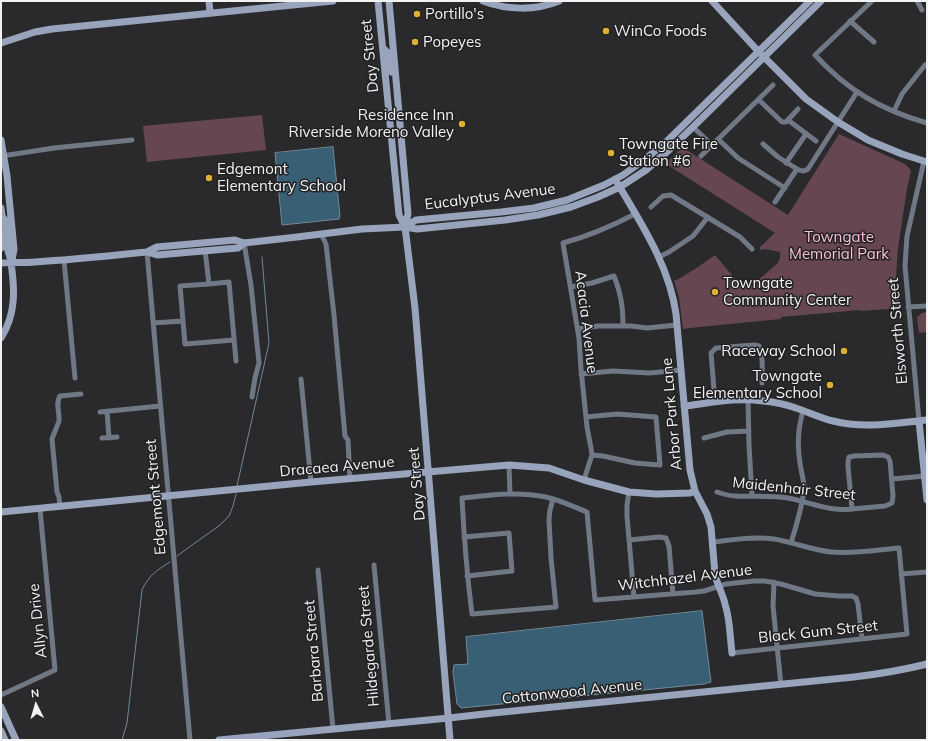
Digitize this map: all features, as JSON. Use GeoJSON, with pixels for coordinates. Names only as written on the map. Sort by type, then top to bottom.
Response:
{"type":"FeatureCollection","features":[{"type":"Feature","properties":{"kind":"street"},"geometry":{"type":"LineString","coordinates":[[209,1],[210,13]]}},
{"type":"Feature","properties":{"kind":"street"},"geometry":{"type":"LineString","coordinates":[[1,43],[52,28],[333,1]]}},
{"type":"Feature","properties":{"kind":"street","name":"Day Street"},"geometry":{"type":"LineString","coordinates":[[378,1],[399,215],[405,226]]}},
{"type":"Feature","properties":{"kind":"street","name":"Day Street"},"geometry":{"type":"LineString","coordinates":[[389,1],[408,214],[405,226],[415,308],[450,740]]}},
{"type":"Feature","properties":{"kind":"street"},"geometry":{"type":"LineString","coordinates":[[483,1],[498,6],[517,8],[540,7],[559,1]]}},
{"type":"Feature","properties":{"kind":"street"},"geometry":{"type":"LineString","coordinates":[[712,1],[758,51],[806,99],[838,122],[874,143],[926,162]]}},
{"type":"Feature","properties":{"kind":"street","name":"Eucalyptus Avenue"},"geometry":{"type":"LineString","coordinates":[[405,226],[416,220],[534,208],[567,200],[615,180],[664,144],[810,1]]}},
{"type":"Feature","properties":{"kind":"street","name":"Eucalyptus Avenue"},"geometry":{"type":"LineString","coordinates":[[1,263],[32,263],[64,260],[146,252],[157,247],[236,240],[244,243],[362,229],[405,226],[417,229],[529,217],[571,207],[620,187],[646,170],[694,127],[821,1]]}},
{"type":"Feature","properties":{"kind":"street"},"geometry":{"type":"LineString","coordinates":[[872,1],[815,55],[840,79],[875,103],[911,119],[927,123]]}},
{"type":"Feature","properties":{"kind":"street"},"geometry":{"type":"LineString","coordinates":[[917,1],[922,10]]}},
{"type":"Feature","properties":{"kind":"street"},"geometry":{"type":"LineString","coordinates":[[850,21],[874,42]]}},
{"type":"Feature","properties":{"kind":"street"},"geometry":{"type":"LineString","coordinates":[[382,47],[388,53],[392,72],[395,74]]}},
{"type":"Feature","properties":{"kind":"street"},"geometry":{"type":"LineString","coordinates":[[894,112],[902,94],[925,65]]}},
{"type":"Feature","properties":{"kind":"street"},"geometry":{"type":"LineString","coordinates":[[701,156],[773,85]]}},
{"type":"Feature","properties":{"kind":"street"},"geometry":{"type":"LineString","coordinates":[[763,144],[778,157],[796,169],[802,171],[808,169],[857,92]]}},
{"type":"Feature","properties":{"kind":"street"},"geometry":{"type":"LineString","coordinates":[[759,100],[779,120],[784,122],[788,120],[798,109]]}},
{"type":"Feature","properties":{"kind":"street"},"geometry":{"type":"LineString","coordinates":[[704,104],[706,107],[693,120],[694,127],[712,145]]}},
{"type":"Feature","properties":{"kind":"street"},"geometry":{"type":"LineString","coordinates":[[389,113],[395,126],[397,143],[402,144]]}},
{"type":"Feature","properties":{"kind":"street"},"geometry":{"type":"LineString","coordinates":[[665,153],[666,147],[687,126],[690,119]]}},
{"type":"Feature","properties":{"kind":"street"},"geometry":{"type":"LineString","coordinates":[[788,120],[816,142]]}},
{"type":"Feature","properties":{"kind":"street"},"geometry":{"type":"LineString","coordinates":[[786,163],[806,134]]}},
{"type":"Feature","properties":{"kind":"street"},"geometry":{"type":"LineString","coordinates":[[718,139],[738,158],[785,188]]}},
{"type":"Feature","properties":{"kind":"street"},"geometry":{"type":"LineString","coordinates":[[1,140],[2,156],[7,176],[14,249],[11,262]]}},
{"type":"Feature","properties":{"kind":"street"},"geometry":{"type":"LineString","coordinates":[[2,156],[54,148],[132,140]]}},
{"type":"Feature","properties":{"kind":"street"},"geometry":{"type":"LineString","coordinates":[[393,152],[398,154],[399,168],[405,177]]}},
{"type":"Feature","properties":{"kind":"street","name":"Elsworth Street"},"geometry":{"type":"LineString","coordinates":[[926,162],[907,236],[905,269],[908,307],[923,421],[927,500]]}},
{"type":"Feature","properties":{"kind":"street"},"geometry":{"type":"LineString","coordinates":[[776,202],[796,169]]}},
{"type":"Feature","properties":{"kind":"street","name":"Arbor Park Lane"},"geometry":{"type":"LineString","coordinates":[[615,180],[659,257],[673,295],[690,470],[695,491],[707,514],[711,527],[715,574],[726,606],[732,653]]}},
{"type":"Feature","properties":{"kind":"street"},"geometry":{"type":"LineString","coordinates":[[651,207],[663,196],[671,195],[740,237],[752,249]]}},
{"type":"Feature","properties":{"kind":"street"},"geometry":{"type":"LineString","coordinates":[[1,208],[2,218],[5,220],[14,293],[13,308],[8,327],[1,338]]}},
{"type":"Feature","properties":{"kind":"street"},"geometry":{"type":"LineString","coordinates":[[493,221],[502,216],[522,214],[534,208]]}},
{"type":"Feature","properties":{"kind":"street"},"geometry":{"type":"LineString","coordinates":[[445,226],[462,220],[482,218],[486,213]]}},
{"type":"Feature","properties":{"kind":"street","name":"Acacia Avenue"},"geometry":{"type":"LineString","coordinates":[[584,480],[592,455],[581,374],[578,329],[563,243],[607,228],[635,214]]}},
{"type":"Feature","properties":{"kind":"street"},"geometry":{"type":"LineString","coordinates":[[659,257],[693,236],[708,217]]}},
{"type":"Feature","properties":{"kind":"street"},"geometry":{"type":"LineString","coordinates":[[1,226],[1,248]]}},
{"type":"Feature","properties":{"kind":"street"},"geometry":{"type":"LineString","coordinates":[[321,234],[326,244],[345,436],[348,440],[350,479]]}},
{"type":"Feature","properties":{"kind":"street"},"geometry":{"type":"LineString","coordinates":[[244,243],[251,285],[259,363],[252,397]]}},
{"type":"Feature","properties":{"kind":"street","name":"Eucalyptus Avenue"},"geometry":{"type":"LineString","coordinates":[[146,252],[157,255],[238,248],[244,243]]}},
{"type":"Feature","properties":{"kind":"street"},"geometry":{"type":"LineString","coordinates":[[205,250],[209,284]]}},
{"type":"Feature","properties":{"kind":"street","name":"Edgemont Street"},"geometry":{"type":"LineString","coordinates":[[146,252],[190,740]]}},
{"type":"Feature","properties":{"kind":"street"},"geometry":{"type":"LineString","coordinates":[[64,260],[75,378]]}},
{"type":"Feature","properties":{"kind":"street"},"geometry":{"type":"LineString","coordinates":[[571,287],[592,283],[614,276],[622,301],[623,326]]}},
{"type":"Feature","properties":{"kind":"street"},"geometry":{"type":"LineString","coordinates":[[234,340],[185,344],[180,286],[230,282],[236,360]]}},
{"type":"Feature","properties":{"kind":"street"},"geometry":{"type":"LineString","coordinates":[[908,307],[927,306]]}},
{"type":"Feature","properties":{"kind":"street"},"geometry":{"type":"LineString","coordinates":[[153,323],[183,321]]}},
{"type":"Feature","properties":{"kind":"street"},"geometry":{"type":"LineString","coordinates":[[578,329],[598,326],[647,328],[677,325]]}},
{"type":"Feature","properties":{"kind":"street"},"geometry":{"type":"LineString","coordinates":[[715,402],[711,353],[716,348],[758,346],[761,349],[762,384]]}},
{"type":"Feature","properties":{"kind":"street"},"geometry":{"type":"LineString","coordinates":[[581,374],[613,371],[650,373],[681,370]]}},
{"type":"Feature","properties":{"kind":"street"},"geometry":{"type":"LineString","coordinates":[[302,379],[311,482]]}},
{"type":"Feature","properties":{"kind":"street"},"geometry":{"type":"LineString","coordinates":[[60,507],[57,492],[52,439],[59,420],[58,398],[60,396],[81,394]]}},
{"type":"Feature","properties":{"kind":"street"},"geometry":{"type":"LineString","coordinates":[[748,400],[748,431],[752,496]]}},
{"type":"Feature","properties":{"kind":"street"},"geometry":{"type":"LineString","coordinates":[[684,406],[715,402],[762,400],[789,406],[832,421],[856,425],[923,421]]}},
{"type":"Feature","properties":{"kind":"street"},"geometry":{"type":"LineString","coordinates":[[100,412],[160,406]]}},
{"type":"Feature","properties":{"kind":"street"},"geometry":{"type":"LineString","coordinates":[[107,411],[109,438]]}},
{"type":"Feature","properties":{"kind":"street"},"geometry":{"type":"LineString","coordinates":[[791,543],[803,494],[804,482],[798,443],[799,427],[803,411]]}},
{"type":"Feature","properties":{"kind":"street"},"geometry":{"type":"LineString","coordinates":[[586,417],[613,414],[656,416],[660,466],[592,455]]}},
{"type":"Feature","properties":{"kind":"street"},"geometry":{"type":"LineString","coordinates":[[704,438],[727,432],[748,431]]}},
{"type":"Feature","properties":{"kind":"street"},"geometry":{"type":"LineString","coordinates":[[102,438],[116,437]]}},
{"type":"Feature","properties":{"kind":"street"},"geometry":{"type":"LineString","coordinates":[[852,510],[848,466],[849,458],[854,456],[888,457],[890,461],[892,479],[925,476]]}},
{"type":"Feature","properties":{"kind":"street"},"geometry":{"type":"LineString","coordinates":[[509,464],[510,494]]}},
{"type":"Feature","properties":{"kind":"street","name":"Dracaea Avenue"},"geometry":{"type":"LineString","coordinates":[[1,512],[509,464],[549,468],[584,480],[629,492],[656,494],[690,493],[695,491]]}},
{"type":"Feature","properties":{"kind":"street","name":"Maidenhair Street"},"geometry":{"type":"LineString","coordinates":[[717,492],[734,496],[788,498],[830,508],[852,510],[885,506],[892,503],[892,479]]}},
{"type":"Feature","properties":{"kind":"street"},"geometry":{"type":"LineString","coordinates":[[629,492],[627,511],[634,597]]}},
{"type":"Feature","properties":{"kind":"street","name":"Witchhazel Avenue"},"geometry":{"type":"LineString","coordinates":[[464,537],[462,498],[529,494],[552,499],[588,512],[595,600],[673,594],[704,590],[726,584],[754,581],[774,582],[815,594],[852,596],[856,598],[862,639]]}},
{"type":"Feature","properties":{"kind":"street"},"geometry":{"type":"LineString","coordinates":[[467,576],[512,572],[509,533],[464,537],[467,576],[472,614],[556,607],[549,526],[549,515],[552,499]]}},
{"type":"Feature","properties":{"kind":"street","name":"Allyn Drive"},"geometry":{"type":"LineString","coordinates":[[1,695],[55,670],[40,509]]}},
{"type":"Feature","properties":{"kind":"street"},"geometry":{"type":"LineString","coordinates":[[629,540],[659,537],[666,538],[669,546],[673,594]]}},
{"type":"Feature","properties":{"kind":"street"},"geometry":{"type":"LineString","coordinates":[[713,542],[764,538],[784,541],[818,550],[841,552],[899,548],[901,574],[927,572]]}},
{"type":"Feature","properties":{"kind":"street","name":"Hildegarde Street"},"geometry":{"type":"LineString","coordinates":[[374,565],[388,724]]}},
{"type":"Feature","properties":{"kind":"street","name":"Barbara Street"},"geometry":{"type":"LineString","coordinates":[[318,570],[333,729]]}},
{"type":"Feature","properties":{"kind":"street","name":"Black Gum Street"},"geometry":{"type":"LineString","coordinates":[[732,653],[907,634],[901,574]]}},
{"type":"Feature","properties":{"kind":"street"},"geometry":{"type":"LineString","coordinates":[[774,582],[772,600],[781,684]]}},
{"type":"Feature","properties":{"kind":"street","name":"Cottonwood Avenue"},"geometry":{"type":"LineString","coordinates":[[219,740],[885,674],[927,664]]}},
{"type":"Feature","properties":{"kind":"street"},"geometry":{"type":"LineString","coordinates":[[1,707],[16,740]]}},
{"type":"Feature","properties":{"kind":"street"},"geometry":{"type":"LineString","coordinates":[[1,731],[5,740]]}},
{"type":"Feature","properties":{"kind":"green space"},"geometry":{"type":"Polygon","coordinates":[[[262,115],[266,150],[147,162],[143,126],[262,115]]]}},
{"type":"Feature","properties":{"kind":"green space","name":"Towngate Memorial Park"},"geometry":{"type":"Polygon","coordinates":[[[839,134],[905,164],[911,171],[898,248],[896,277],[900,308],[781,317],[781,319],[683,329],[679,297],[674,280],[677,280],[715,255],[737,281],[757,281],[778,263],[780,252],[765,249],[760,250],[760,247],[775,233],[666,164],[682,147],[788,215],[839,134]]]}},
{"type":"Feature","properties":{"kind":"green space"},"geometry":{"type":"Polygon","coordinates":[[[927,312],[927,332],[919,333],[917,317],[922,313],[927,312]]]}},
{"type":"Feature","properties":{"kind":"water"},"geometry":{"type":"Polygon","coordinates":[[[333,147],[340,216],[339,219],[282,225],[275,153],[333,147]]]}},
{"type":"Feature","properties":{"kind":"water"},"geometry":{"type":"Polygon","coordinates":[[[702,611],[711,682],[704,684],[461,708],[457,704],[453,672],[454,665],[468,664],[466,637],[702,611]]]}},
{"type":"Feature","properties":{"kind":"waterway"},"geometry":{"type":"LineString","coordinates":[[237,486],[269,343],[262,257]]}},
{"type":"Feature","properties":{"kind":"waterway"},"geometry":{"type":"LineString","coordinates":[[177,556],[220,525],[229,516],[236,494]]}},
{"type":"Feature","properties":{"kind":"waterway"},"geometry":{"type":"LineString","coordinates":[[122,740],[127,723],[142,590],[153,574],[170,562]]}},
{"type":"Feature","properties":{"kind":"place","name":"Portillo's"},"geometry":{"type":"Point","coordinates":[417,14]}},
{"type":"Feature","properties":{"kind":"place","name":"WinCo Foods"},"geometry":{"type":"Point","coordinates":[606,31]}},
{"type":"Feature","properties":{"kind":"place","name":"Popeyes"},"geometry":{"type":"Point","coordinates":[415,42]}},
{"type":"Feature","properties":{"kind":"place","name":"Residence Inn Riverside Moreno Valley"},"geometry":{"type":"Point","coordinates":[462,124]}},
{"type":"Feature","properties":{"kind":"place","name":"Towngate Fire Station #6"},"geometry":{"type":"Point","coordinates":[611,153]}},
{"type":"Feature","properties":{"kind":"place","name":"Edgemont Elementary School"},"geometry":{"type":"Point","coordinates":[209,178]}},
{"type":"Feature","properties":{"kind":"place","name":"Towngate Community Center"},"geometry":{"type":"Point","coordinates":[715,292]}},
{"type":"Feature","properties":{"kind":"place","name":"Raceway School"},"geometry":{"type":"Point","coordinates":[844,351]}},
{"type":"Feature","properties":{"kind":"place","name":"Towngate Elementary School"},"geometry":{"type":"Point","coordinates":[830,385]}}]}
